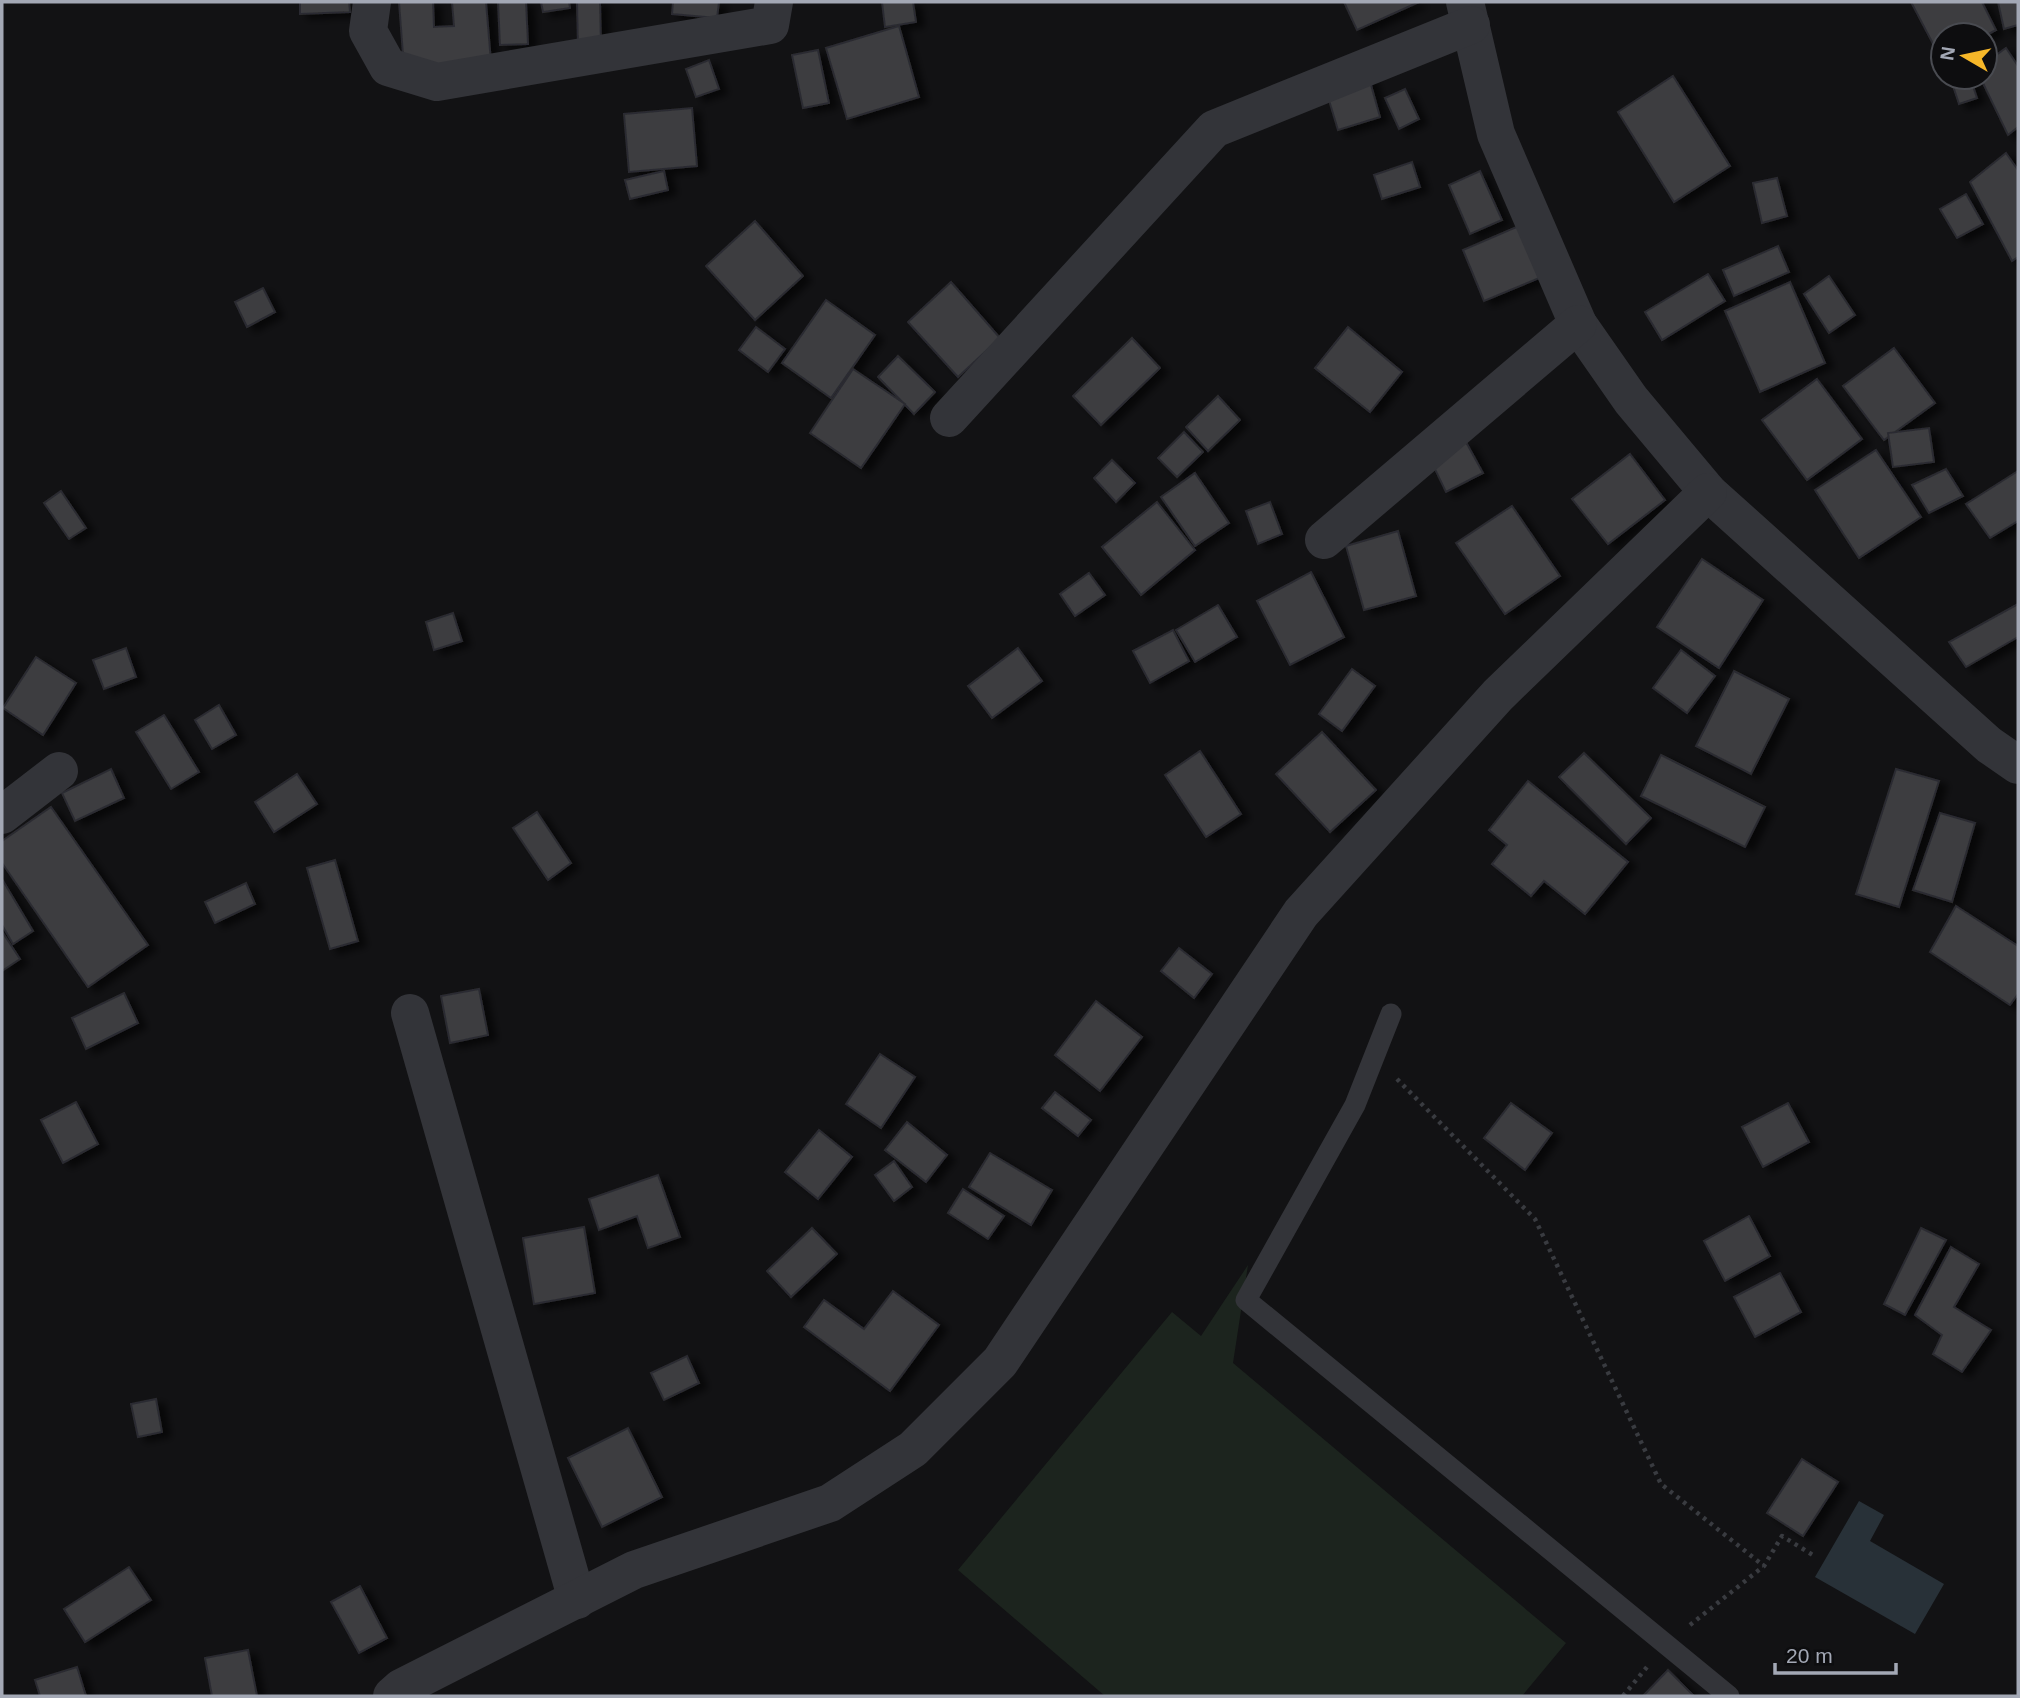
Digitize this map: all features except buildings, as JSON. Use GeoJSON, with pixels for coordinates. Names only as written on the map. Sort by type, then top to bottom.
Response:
{"type":"FeatureCollection","features":[{"type":"Feature","properties":{"kind":"street"},"geometry":{"type":"LineString","coordinates":[[372,2],[368,31],[388,67],[436,82],[770,25],[774,2]]}},
{"type":"Feature","properties":{"kind":"street"},"geometry":{"type":"LineString","coordinates":[[949,418],[1214,130],[1468,13],[1496,134],[1578,324],[1631,400],[1708,492],[1989,745],[2018,765]]}},
{"type":"Feature","properties":{"kind":"street"},"geometry":{"type":"LineString","coordinates":[[1324,540],[1578,324]]}},
{"type":"Feature","properties":{"kind":"street"},"geometry":{"type":"LineString","coordinates":[[391,1696],[401,1688],[634,1570],[830,1503],[914,1449],[1000,1362],[1301,913],[1498,695],[1708,492]]}},
{"type":"Feature","properties":{"kind":"street"},"geometry":{"type":"LineString","coordinates":[[2,815],[59,771]]}},
{"type":"Feature","properties":{"kind":"street"},"geometry":{"type":"LineString","coordinates":[[410,1013],[577,1600]]}},
{"type":"Feature","properties":{"kind":"lane"},"geometry":{"type":"LineString","coordinates":[[1391,1014],[1355,1105],[1246,1300],[1729,1696]]}},
{"type":"Feature","properties":{"kind":"path"},"geometry":{"type":"LineString","coordinates":[[1375,1056],[1535,1219],[1661,1484],[1764,1566],[1782,1536],[1816,1557]]}},
{"type":"Feature","properties":{"kind":"shaded area"},"geometry":{"type":"Polygon","coordinates":[[[1248,1265],[1233,1363],[1566,1643],[1522,1696],[1105,1696],[958,1570],[1172,1312],[1201,1336],[1248,1265]]]}},
{"type":"Feature","properties":{"kind":"shaded area"},"geometry":{"type":"Polygon","coordinates":[[[1859,1501],[1884,1515],[1870,1541],[1944,1584],[1915,1634],[1815,1577],[1859,1501]]]}}]}
